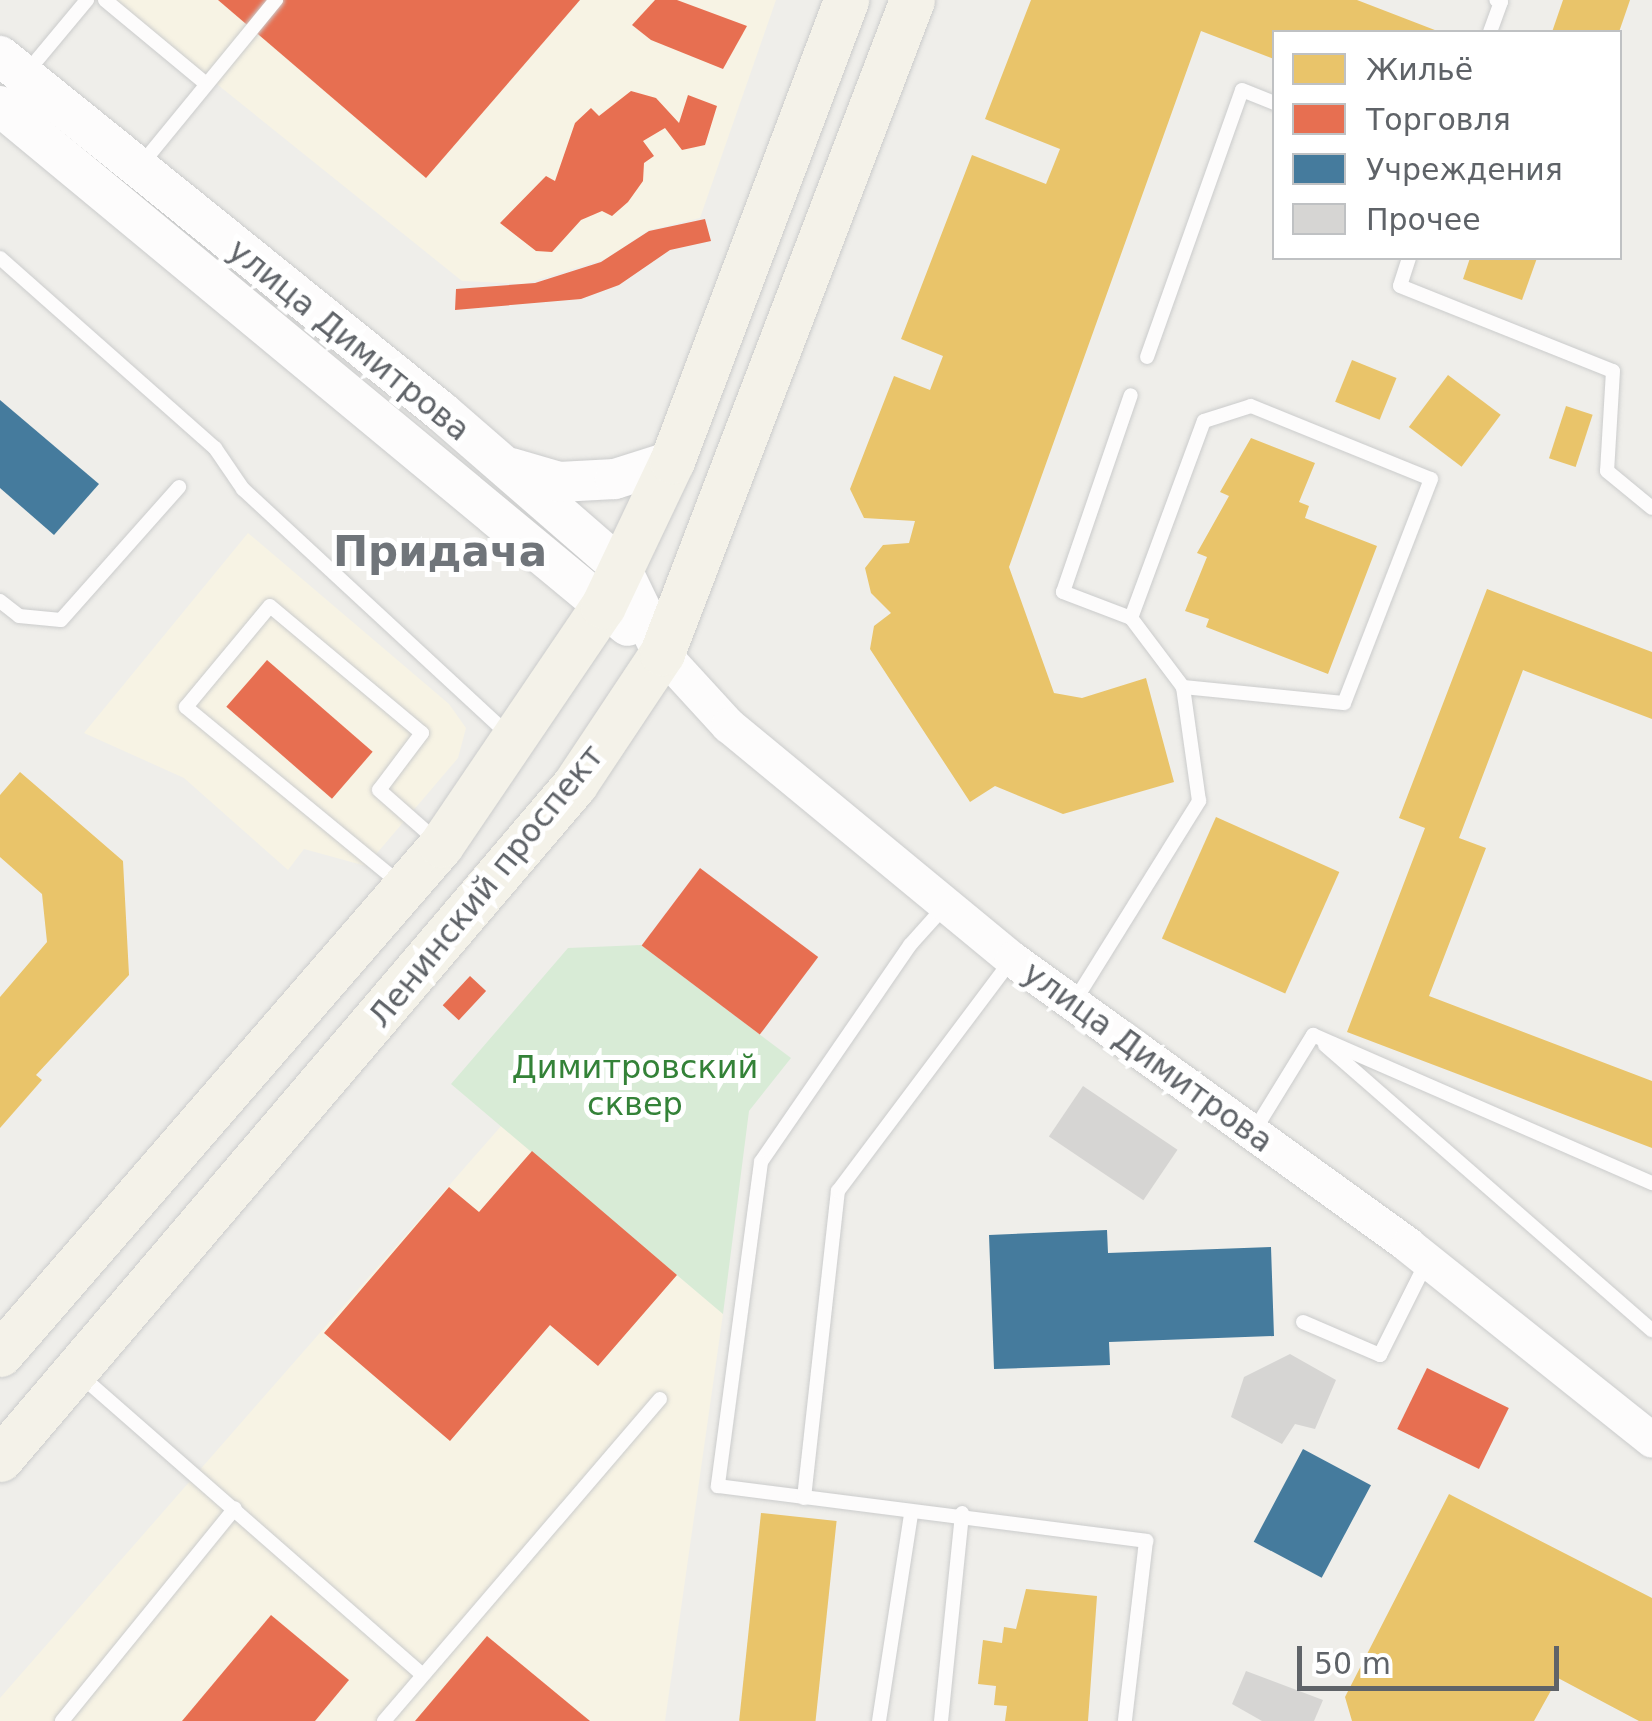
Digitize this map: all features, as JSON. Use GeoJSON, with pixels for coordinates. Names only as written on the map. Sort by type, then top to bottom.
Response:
{"type":"FeatureCollection","features":[{"type":"Feature","properties":{"kind":"main road","name":"Ленинский проспект"},"geometry":{"type":"LineString","coordinates":[[0,1354],[441,845],[516,742],[612,587],[672,461],[846,0]]}},
{"type":"Feature","properties":{"kind":"main road","name":"Ленинский проспект"},"geometry":{"type":"LineString","coordinates":[[0,1459],[575,784],[662,654],[912,0]]}},
{"type":"Feature","properties":{"kind":"main road","name":"улица Димитрова"},"geometry":{"type":"LineString","coordinates":[[5,90],[136,170],[505,466],[612,587],[662,654]]}},
{"type":"Feature","properties":{"kind":"main road","name":"улица Димитрова"},"geometry":{"type":"LineString","coordinates":[[5,90],[612,587]]}},
{"type":"Feature","properties":{"kind":"main road"},"geometry":{"type":"LineString","coordinates":[[505,466],[559,482],[616,479],[672,461]]}},
{"type":"Feature","properties":{"kind":"street","name":"улица Димитрова"},"geometry":{"type":"LineString","coordinates":[[662,654],[728,726],[1012,960],[1427,1260],[1651,1437]]}},
{"type":"Feature","properties":{"kind":"lane"},"geometry":{"type":"LineString","coordinates":[[5,90],[87,0]]}},
{"type":"Feature","properties":{"kind":"lane"},"geometry":{"type":"LineString","coordinates":[[104,0],[206,84]]}},
{"type":"Feature","properties":{"kind":"lane"},"geometry":{"type":"LineString","coordinates":[[136,170],[276,0]]}},
{"type":"Feature","properties":{"kind":"lane"},"geometry":{"type":"LineString","coordinates":[[1491,30],[1500,1]]}},
{"type":"Feature","properties":{"kind":"lane"},"geometry":{"type":"LineString","coordinates":[[1147,357],[1242,90],[1272,103]]}},
{"type":"Feature","properties":{"kind":"lane"},"geometry":{"type":"LineString","coordinates":[[0,258],[215,448],[243,488],[516,742]]}},
{"type":"Feature","properties":{"kind":"lane"},"geometry":{"type":"LineString","coordinates":[[1408,260],[1400,286],[1614,370],[1607,471],[1652,508]]}},
{"type":"Feature","properties":{"kind":"lane"},"geometry":{"type":"LineString","coordinates":[[1072,1005],[1198,801],[1183,687],[1130,618],[1063,592],[1131,395]]}},
{"type":"Feature","properties":{"kind":"lane"},"geometry":{"type":"LineString","coordinates":[[1130,618],[1204,420],[1251,406],[1432,479],[1344,703],[1183,687]]}},
{"type":"Feature","properties":{"kind":"lane"},"geometry":{"type":"LineString","coordinates":[[0,601],[19,616],[61,620],[179,487]]}},
{"type":"Feature","properties":{"kind":"lane"},"geometry":{"type":"LineString","coordinates":[[404,886],[186,707],[270,606],[422,733],[379,790],[441,845]]}},
{"type":"Feature","properties":{"kind":"lane"},"geometry":{"type":"LineString","coordinates":[[945,906],[910,945],[762,1162],[718,1486],[911,1514],[962,1513],[1146,1541],[1125,1721]]}},
{"type":"Feature","properties":{"kind":"lane"},"geometry":{"type":"LineString","coordinates":[[804,1498],[838,1191],[1012,960]]}},
{"type":"Feature","properties":{"kind":"lane"},"geometry":{"type":"LineString","coordinates":[[1254,1132],[1313,1035]]}},
{"type":"Feature","properties":{"kind":"lane"},"geometry":{"type":"LineString","coordinates":[[1313,1035],[1652,1184]]}},
{"type":"Feature","properties":{"kind":"lane"},"geometry":{"type":"LineString","coordinates":[[1313,1035],[1652,1330]]}},
{"type":"Feature","properties":{"kind":"lane"},"geometry":{"type":"LineString","coordinates":[[1303,1322],[1380,1356],[1427,1260]]}},
{"type":"Feature","properties":{"kind":"lane"},"geometry":{"type":"LineString","coordinates":[[76,1372],[422,1674]]}},
{"type":"Feature","properties":{"kind":"lane"},"geometry":{"type":"LineString","coordinates":[[384,1721],[660,1398]]}},
{"type":"Feature","properties":{"kind":"lane"},"geometry":{"type":"LineString","coordinates":[[62,1721],[235,1508]]}},
{"type":"Feature","properties":{"kind":"lane"},"geometry":{"type":"LineString","coordinates":[[942,1721],[962,1513]]}},
{"type":"Feature","properties":{"kind":"lane"},"geometry":{"type":"LineString","coordinates":[[878,1721],[911,1514]]}},
{"type":"Feature","properties":{"kind":"shaded area"},"geometry":{"type":"Polygon","coordinates":[[[112,0],[776,0],[700,218],[649,230],[605,259],[524,284],[462,281],[112,0]]]}},
{"type":"Feature","properties":{"kind":"shaded area"},"geometry":{"type":"Polygon","coordinates":[[[248,533],[449,704],[466,728],[458,758],[366,866],[304,849],[288,870],[184,778],[84,733],[248,533]]]}},
{"type":"Feature","properties":{"kind":"shaded area"},"geometry":{"type":"Polygon","coordinates":[[[502,1125],[723,1314],[665,1721],[0,1721],[0,1698],[502,1125]]]}},
{"type":"Feature","properties":{"kind":"green space","name":"Димитровский сквер"},"geometry":{"type":"Polygon","coordinates":[[[641,945],[791,1058],[749,1111],[723,1314],[451,1084],[568,948],[641,945]]]}},
{"type":"Feature","properties":{"kind":"building: Жильё"},"geometry":{"type":"Polygon","coordinates":[[[1031,0],[1357,0],[1435,30],[1272,30],[1272,58],[1201,31],[1009,567],[1054,693],[1082,698],[1146,678],[1174,782],[1063,814],[995,786],[970,802],[870,649],[874,626],[891,613],[871,593],[865,568],[883,545],[909,543],[915,521],[864,518],[850,489],[894,376],[930,390],[943,356],[901,339],[972,155],[1046,184],[1060,149],[985,119],[1031,0]]]}},
{"type":"Feature","properties":{"kind":"building: Жильё"},"geometry":{"type":"Polygon","coordinates":[[[1563,0],[1630,0],[1620,30],[1553,30],[1563,0]]]}},
{"type":"Feature","properties":{"kind":"building: Жильё"},"geometry":{"type":"Polygon","coordinates":[[[1469,260],[1536,260],[1522,300],[1463,279],[1469,260]]]}},
{"type":"Feature","properties":{"kind":"building: Жильё"},"geometry":{"type":"Polygon","coordinates":[[[1352,360],[1397,378],[1380,420],[1335,402],[1352,360]]]}},
{"type":"Feature","properties":{"kind":"building: Жильё"},"geometry":{"type":"Polygon","coordinates":[[[1448,375],[1501,415],[1462,467],[1409,427],[1448,375]]]}},
{"type":"Feature","properties":{"kind":"building: Жильё"},"geometry":{"type":"Polygon","coordinates":[[[1566,406],[1593,415],[1576,467],[1549,458],[1566,406]]]}},
{"type":"Feature","properties":{"kind":"building: Жильё"},"geometry":{"type":"Polygon","coordinates":[[[1251,438],[1315,463],[1299,502],[1309,506],[1305,518],[1377,546],[1328,674],[1206,627],[1209,619],[1185,611],[1207,557],[1197,553],[1229,496],[1220,492],[1251,438]]]}},
{"type":"Feature","properties":{"kind":"building: Жильё"},"geometry":{"type":"Polygon","coordinates":[[[1487,589],[1652,652],[1652,719],[1523,670],[1459,838],[1486,848],[1429,996],[1652,1081],[1652,1148],[1347,1032],[1425,828],[1399,818],[1487,589]]]}},
{"type":"Feature","properties":{"kind":"building: Жильё"},"geometry":{"type":"Polygon","coordinates":[[[20,772],[123,861],[129,975],[36,1075],[42,1080],[0,1128],[0,997],[47,942],[42,894],[0,857],[0,795],[20,772]]]}},
{"type":"Feature","properties":{"kind":"building: Жильё"},"geometry":{"type":"Polygon","coordinates":[[[1216,817],[1339,872],[1285,993],[1162,939],[1216,817]]]}},
{"type":"Feature","properties":{"kind":"building: Жильё"},"geometry":{"type":"Polygon","coordinates":[[[1449,1494],[1652,1598],[1652,1721],[1639,1721],[1558,1678],[1534,1721],[1352,1721],[1345,1697],[1449,1494]]]}},
{"type":"Feature","properties":{"kind":"building: Жильё"},"geometry":{"type":"Polygon","coordinates":[[[761,1513],[837,1521],[816,1721],[739,1721],[761,1513]]]}},
{"type":"Feature","properties":{"kind":"building: Жильё"},"geometry":{"type":"Polygon","coordinates":[[[1026,1589],[1097,1596],[1088,1721],[1005,1721],[1007,1706],[994,1705],[996,1686],[978,1684],[983,1640],[1002,1643],[1004,1627],[1016,1629],[1026,1589]]]}},
{"type":"Feature","properties":{"kind":"building: Торговля"},"geometry":{"type":"Polygon","coordinates":[[[218,0],[580,0],[426,178],[218,0]]]}},
{"type":"Feature","properties":{"kind":"building: Торговля"},"geometry":{"type":"Polygon","coordinates":[[[655,0],[677,0],[747,26],[723,69],[651,40],[632,25],[655,0]]]}},
{"type":"Feature","properties":{"kind":"building: Торговля"},"geometry":{"type":"Polygon","coordinates":[[[631,91],[656,98],[679,123],[688,95],[717,106],[705,145],[682,150],[665,128],[643,141],[654,156],[644,163],[643,181],[628,202],[612,216],[602,211],[581,220],[552,252],[536,251],[500,223],[546,176],[555,181],[575,123],[591,108],[599,116],[631,91]]]}},
{"type":"Feature","properties":{"kind":"building: Торговля"},"geometry":{"type":"Polygon","coordinates":[[[705,219],[711,241],[670,250],[619,285],[581,299],[455,310],[456,289],[535,283],[601,262],[649,231],[705,219]]]}},
{"type":"Feature","properties":{"kind":"building: Торговля"},"geometry":{"type":"Polygon","coordinates":[[[267,660],[373,752],[332,799],[226,707],[267,660]]]}},
{"type":"Feature","properties":{"kind":"building: Торговля"},"geometry":{"type":"Polygon","coordinates":[[[700,868],[818,957],[760,1035],[642,945],[700,868]]]}},
{"type":"Feature","properties":{"kind":"building: Торговля"},"geometry":{"type":"Polygon","coordinates":[[[470,976],[486,991],[459,1020],[443,1005],[470,976]]]}},
{"type":"Feature","properties":{"kind":"building: Торговля"},"geometry":{"type":"Polygon","coordinates":[[[532,1151],[677,1275],[598,1366],[550,1325],[450,1441],[324,1333],[449,1187],[479,1212],[532,1151]]]}},
{"type":"Feature","properties":{"kind":"building: Торговля"},"geometry":{"type":"Polygon","coordinates":[[[1427,1368],[1509,1408],[1479,1469],[1397,1429],[1427,1368]]]}},
{"type":"Feature","properties":{"kind":"building: Торговля"},"geometry":{"type":"Polygon","coordinates":[[[271,1615],[349,1680],[315,1721],[182,1721],[271,1615]]]}},
{"type":"Feature","properties":{"kind":"building: Торговля"},"geometry":{"type":"Polygon","coordinates":[[[487,1636],[590,1721],[415,1721],[487,1636]]]}},
{"type":"Feature","properties":{"kind":"building: Учреждения"},"geometry":{"type":"Polygon","coordinates":[[[0,400],[99,484],[54,535],[0,488],[0,400]]]}},
{"type":"Feature","properties":{"kind":"building: Учреждения"},"geometry":{"type":"Polygon","coordinates":[[[1107,1230],[1108,1253],[1271,1247],[1274,1336],[1109,1342],[1110,1365],[994,1369],[989,1235],[1107,1230]]]}},
{"type":"Feature","properties":{"kind":"building: Учреждения"},"geometry":{"type":"Polygon","coordinates":[[[1303,1449],[1371,1485],[1322,1578],[1254,1542],[1303,1449]]]}},
{"type":"Feature","properties":{"kind":"building: Прочее"},"geometry":{"type":"Polygon","coordinates":[[[1083,1086],[1178,1150],[1143,1200],[1049,1137],[1083,1086]]]}},
{"type":"Feature","properties":{"kind":"building: Прочее"},"geometry":{"type":"Polygon","coordinates":[[[1290,1354],[1336,1380],[1315,1429],[1295,1424],[1282,1444],[1231,1417],[1244,1377],[1290,1354]]]}},
{"type":"Feature","properties":{"kind":"building: Прочее"},"geometry":{"type":"Polygon","coordinates":[[[1246,1671],[1323,1700],[1314,1721],[1262,1721],[1232,1704],[1246,1671]]]}},
{"type":"Feature","properties":{"kind":"district","name":"Придача"},"geometry":{"type":"Point","coordinates":[440,552]}}]}
